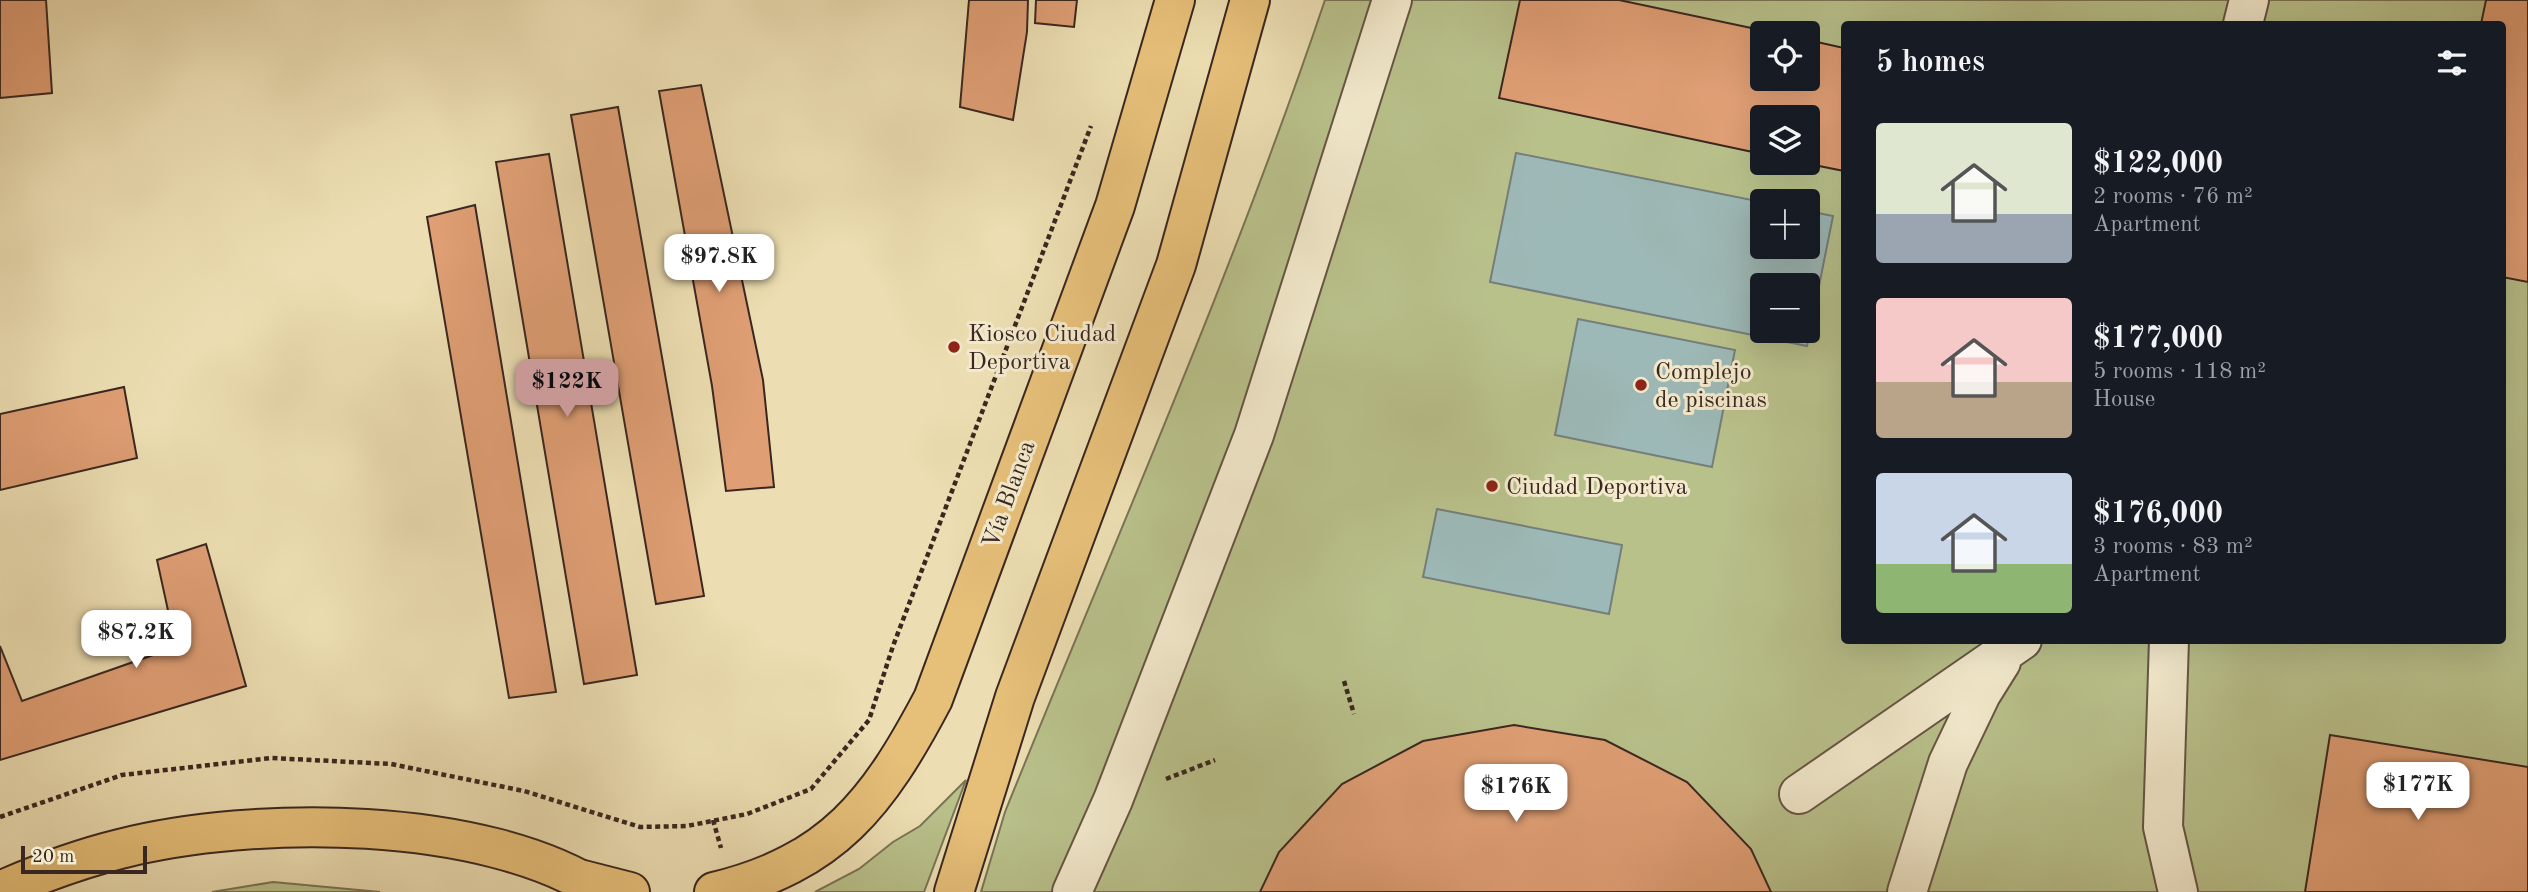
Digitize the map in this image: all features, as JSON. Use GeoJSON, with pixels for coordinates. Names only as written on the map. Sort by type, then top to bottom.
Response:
{"type":"FeatureCollection","features":[{"type":"Feature","properties":{"kind":"main road","name":"Vía Blanca"},"geometry":{"type":"LineString","coordinates":[[714,892],[759,878],[799,860],[852,822],[905,752],[933,699],[1115,206],[1175,0]]}},
{"type":"Feature","properties":{"kind":"main road"},"geometry":{"type":"LineString","coordinates":[[954,892],[1015,697],[1176,265],[1250,0]]}},
{"type":"Feature","properties":{"kind":"main road"},"geometry":{"type":"LineString","coordinates":[[0,891],[81,860],[197,834],[338,828],[427,836],[508,850],[592,886],[630,892]]}},
{"type":"Feature","properties":{"kind":"lane"},"geometry":{"type":"LineString","coordinates":[[1073,892],[1113,800],[1254,435],[1392,0]]}},
{"type":"Feature","properties":{"kind":"lane"},"geometry":{"type":"LineString","coordinates":[[2245,21],[2249,0]]}},
{"type":"Feature","properties":{"kind":"lane"},"geometry":{"type":"LineString","coordinates":[[2169,644],[2163,827],[2178,892]]}},
{"type":"Feature","properties":{"kind":"lane"},"geometry":{"type":"LineString","coordinates":[[1799,794],[2015,645]]}},
{"type":"Feature","properties":{"kind":"lane"},"geometry":{"type":"LineString","coordinates":[[1907,892],[1948,763],[1981,694],[2015,645]]}},
{"type":"Feature","properties":{"kind":"path"},"geometry":{"type":"LineString","coordinates":[[0,817],[122,775],[271,758],[391,764],[524,791],[640,827],[687,825],[747,814],[811,789],[869,720],[893,646],[1091,125]]}},
{"type":"Feature","properties":{"kind":"path"},"geometry":{"type":"LineString","coordinates":[[1344,681],[1354,714]]}},
{"type":"Feature","properties":{"kind":"green space","name":"Ciudad Deportiva"},"geometry":{"type":"Polygon","coordinates":[[[1325,0],[2528,0],[2528,892],[981,892],[1005,812],[1212,307],[1325,0]]]}},
{"type":"Feature","properties":{"kind":"green space"},"geometry":{"type":"Polygon","coordinates":[[[966,780],[924,892],[815,892],[859,869],[893,842],[920,826],[966,780]]]}},
{"type":"Feature","properties":{"kind":"green space"},"geometry":{"type":"Polygon","coordinates":[[[273,882],[380,892],[212,892],[273,882]]]}},
{"type":"Feature","properties":{"kind":"water"},"geometry":{"type":"Polygon","coordinates":[[[1516,153],[1750,200],[1750,259],[1820,259],[1820,213],[1833,216],[1820,281],[1820,273],[1750,273],[1750,334],[1490,282],[1516,153]]]}},
{"type":"Feature","properties":{"kind":"water"},"geometry":{"type":"Polygon","coordinates":[[[1578,319],[1735,350],[1712,467],[1555,435],[1578,319]]]}},
{"type":"Feature","properties":{"kind":"water"},"geometry":{"type":"Polygon","coordinates":[[[1437,509],[1622,545],[1609,614],[1423,577],[1437,509]]]}},
{"type":"Feature","properties":{"kind":"building"},"geometry":{"type":"Polygon","coordinates":[[[0,0],[46,0],[52,93],[0,98],[0,0]]]}},
{"type":"Feature","properties":{"kind":"building"},"geometry":{"type":"Polygon","coordinates":[[[969,0],[1028,0],[1027,32],[1013,120],[960,107],[969,0]]]}},
{"type":"Feature","properties":{"kind":"building"},"geometry":{"type":"Polygon","coordinates":[[[1036,0],[1077,0],[1074,27],[1035,23],[1036,0]]]}},
{"type":"Feature","properties":{"kind":"building"},"geometry":{"type":"Polygon","coordinates":[[[1520,0],[1619,0],[1750,28],[1750,91],[1820,91],[1820,43],[1841,47],[1841,170],[1820,166],[1820,105],[1750,105],[1750,151],[1499,98],[1520,0]]]}},
{"type":"Feature","properties":{"kind":"building"},"geometry":{"type":"Polygon","coordinates":[[[2486,0],[2528,0],[2528,282],[2506,278],[2506,21],[2482,21],[2486,0]]]}},
{"type":"Feature","properties":{"kind":"building"},"geometry":{"type":"Polygon","coordinates":[[[701,85],[763,380],[774,487],[726,491],[712,386],[659,91],[701,85]]]}},
{"type":"Feature","properties":{"kind":"building"},"geometry":{"type":"Polygon","coordinates":[[[618,107],[704,596],[656,604],[571,115],[618,107]]]}},
{"type":"Feature","properties":{"kind":"building"},"geometry":{"type":"Polygon","coordinates":[[[549,154],[637,675],[584,684],[496,162],[549,154]]]}},
{"type":"Feature","properties":{"kind":"building"},"geometry":{"type":"Polygon","coordinates":[[[475,205],[556,692],[509,698],[427,217],[475,205]]]}},
{"type":"Feature","properties":{"kind":"building"},"geometry":{"type":"Polygon","coordinates":[[[124,387],[137,458],[0,490],[0,414],[124,387]]]}},
{"type":"Feature","properties":{"kind":"building"},"geometry":{"type":"Polygon","coordinates":[[[206,544],[246,686],[0,760],[0,646],[22,701],[176,647],[157,560],[206,544]]]}},
{"type":"Feature","properties":{"kind":"building"},"geometry":{"type":"Polygon","coordinates":[[[1514,725],[1605,740],[1687,782],[1751,849],[1771,892],[1260,892],[1279,852],[1342,784],[1423,741],[1514,725]]]}},
{"type":"Feature","properties":{"kind":"building"},"geometry":{"type":"Polygon","coordinates":[[[2330,735],[2528,767],[2528,892],[2305,892],[2330,735]]]}},
{"type":"Feature","properties":{"kind":"place","name":"Kiosco Ciudad Deportiva"},"geometry":{"type":"Point","coordinates":[954,347]}},
{"type":"Feature","properties":{"kind":"place","name":"Complejo de piscinas"},"geometry":{"type":"Point","coordinates":[1641,385]}},
{"type":"Feature","properties":{"kind":"place","name":"Ciudad Deportiva"},"geometry":{"type":"Point","coordinates":[1492,486]}}]}
